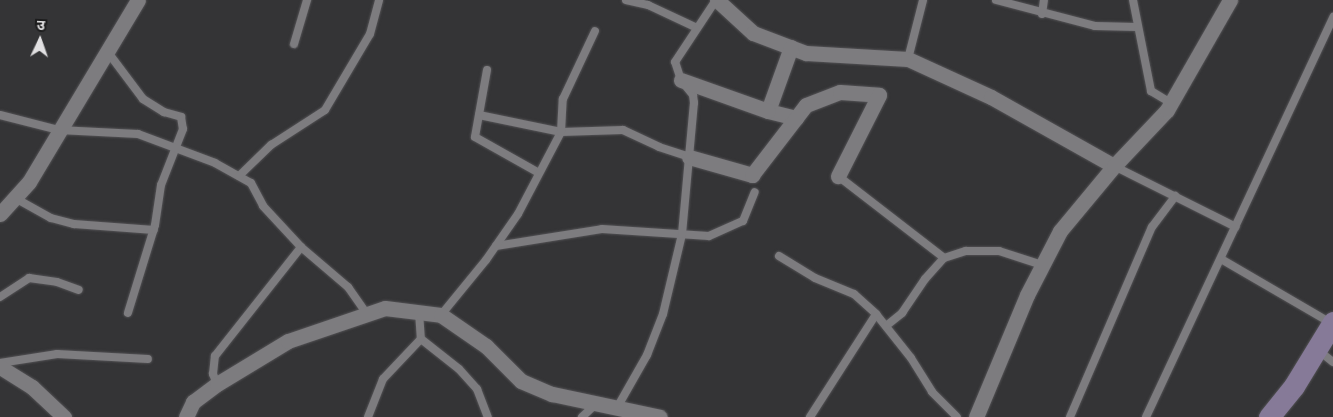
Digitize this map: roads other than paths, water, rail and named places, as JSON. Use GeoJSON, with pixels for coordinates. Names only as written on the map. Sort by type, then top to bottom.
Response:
{"type":"FeatureCollection","features":[{"type":"Feature","properties":{"kind":"street"},"geometry":{"type":"LineString","coordinates":[[0,214],[29,182],[106,49],[138,0]]}},
{"type":"Feature","properties":{"kind":"street"},"geometry":{"type":"LineString","coordinates":[[717,0],[753,33],[806,53],[908,59],[991,97],[1114,166]]}},
{"type":"Feature","properties":{"kind":"street"},"geometry":{"type":"LineString","coordinates":[[976,417],[1027,295],[1060,231],[1114,166],[1171,103],[1230,0]]}},
{"type":"Feature","properties":{"kind":"street"},"geometry":{"type":"LineString","coordinates":[[768,111],[791,47]]}},
{"type":"Feature","properties":{"kind":"street"},"geometry":{"type":"LineString","coordinates":[[681,80],[768,111],[796,118]]}},
{"type":"Feature","properties":{"kind":"street"},"geometry":{"type":"LineString","coordinates":[[689,156],[752,175],[806,105],[840,92],[879,95],[838,176]]}},
{"type":"Feature","properties":{"kind":"street"},"geometry":{"type":"LineString","coordinates":[[186,417],[193,402],[217,384],[288,341],[385,308],[441,315],[486,346],[522,381],[552,394],[618,406],[660,417]]}},
{"type":"Feature","properties":{"kind":"street"},"geometry":{"type":"LineString","coordinates":[[1269,417],[1294,386],[1333,323]]}},
{"type":"Feature","properties":{"kind":"street"},"geometry":{"type":"LineString","coordinates":[[0,365],[32,387],[64,417]]}},
{"type":"Feature","properties":{"kind":"lane"},"geometry":{"type":"LineString","coordinates":[[294,44],[307,0]]}},
{"type":"Feature","properties":{"kind":"lane"},"geometry":{"type":"LineString","coordinates":[[239,176],[271,144],[325,110],[370,34],[379,0]]}},
{"type":"Feature","properties":{"kind":"lane"},"geometry":{"type":"LineString","coordinates":[[626,0],[648,5],[697,28]]}},
{"type":"Feature","properties":{"kind":"lane"},"geometry":{"type":"LineString","coordinates":[[618,406],[647,355],[662,314],[682,234],[693,95],[681,80],[675,62],[717,0]]}},
{"type":"Feature","properties":{"kind":"lane"},"geometry":{"type":"LineString","coordinates":[[908,59],[923,0]]}},
{"type":"Feature","properties":{"kind":"lane"},"geometry":{"type":"LineString","coordinates":[[996,0],[1042,14],[1095,26],[1137,27]]}},
{"type":"Feature","properties":{"kind":"lane"},"geometry":{"type":"LineString","coordinates":[[1042,14],[1044,0]]}},
{"type":"Feature","properties":{"kind":"lane"},"geometry":{"type":"LineString","coordinates":[[1134,0],[1137,27],[1151,91],[1171,103]]}},
{"type":"Feature","properties":{"kind":"lane"},"geometry":{"type":"LineString","coordinates":[[1146,417],[1333,17]]}},
{"type":"Feature","properties":{"kind":"lane"},"geometry":{"type":"LineString","coordinates":[[441,315],[496,246],[539,173],[561,132],[563,99],[595,31]]}},
{"type":"Feature","properties":{"kind":"lane"},"geometry":{"type":"LineString","coordinates":[[106,49],[143,99],[164,112],[181,117],[183,129],[161,185],[154,230],[128,313]]}},
{"type":"Feature","properties":{"kind":"lane"},"geometry":{"type":"LineString","coordinates":[[487,70],[475,137],[539,173]]}},
{"type":"Feature","properties":{"kind":"lane"},"geometry":{"type":"LineString","coordinates":[[0,115],[59,130],[138,134],[176,147],[239,176],[251,183],[263,206],[302,247],[348,287],[367,314]]}},
{"type":"Feature","properties":{"kind":"lane"},"geometry":{"type":"LineString","coordinates":[[479,115],[561,132],[624,130],[659,148],[689,156]]}},
{"type":"Feature","properties":{"kind":"lane"},"geometry":{"type":"LineString","coordinates":[[1114,166],[1236,227]]}},
{"type":"Feature","properties":{"kind":"lane"},"geometry":{"type":"LineString","coordinates":[[838,176],[944,258]]}},
{"type":"Feature","properties":{"kind":"lane"},"geometry":{"type":"LineString","coordinates":[[496,246],[602,229],[709,236],[733,228],[743,221],[755,192]]}},
{"type":"Feature","properties":{"kind":"lane"},"geometry":{"type":"LineString","coordinates":[[1070,417],[1152,227],[1175,196]]}},
{"type":"Feature","properties":{"kind":"lane"},"geometry":{"type":"LineString","coordinates":[[15,198],[51,218],[74,224],[154,230]]}},
{"type":"Feature","properties":{"kind":"lane"},"geometry":{"type":"LineString","coordinates":[[217,384],[213,374],[215,356],[302,247]]}},
{"type":"Feature","properties":{"kind":"lane"},"geometry":{"type":"LineString","coordinates":[[886,326],[902,313],[925,279],[944,258],[966,251],[999,251],[1042,266]]}},
{"type":"Feature","properties":{"kind":"lane"},"geometry":{"type":"LineString","coordinates":[[779,256],[815,278],[854,294],[876,314],[911,358],[932,392],[957,417]]}},
{"type":"Feature","properties":{"kind":"lane"},"geometry":{"type":"LineString","coordinates":[[1221,259],[1333,323]]}},
{"type":"Feature","properties":{"kind":"lane"},"geometry":{"type":"LineString","coordinates":[[0,297],[29,278],[57,282],[79,290]]}},
{"type":"Feature","properties":{"kind":"lane"},"geometry":{"type":"LineString","coordinates":[[419,312],[421,339],[459,369],[477,389],[488,417]]}},
{"type":"Feature","properties":{"kind":"lane"},"geometry":{"type":"LineString","coordinates":[[810,417],[876,314]]}},
{"type":"Feature","properties":{"kind":"lane"},"geometry":{"type":"LineString","coordinates":[[368,417],[383,379],[421,339]]}},
{"type":"Feature","properties":{"kind":"lane"},"geometry":{"type":"LineString","coordinates":[[1317,349],[1333,362]]}},
{"type":"Feature","properties":{"kind":"lane"},"geometry":{"type":"LineString","coordinates":[[0,365],[57,354],[148,358]]}},
{"type":"Feature","properties":{"kind":"lane"},"geometry":{"type":"LineString","coordinates":[[582,417],[598,402]]}}]}
